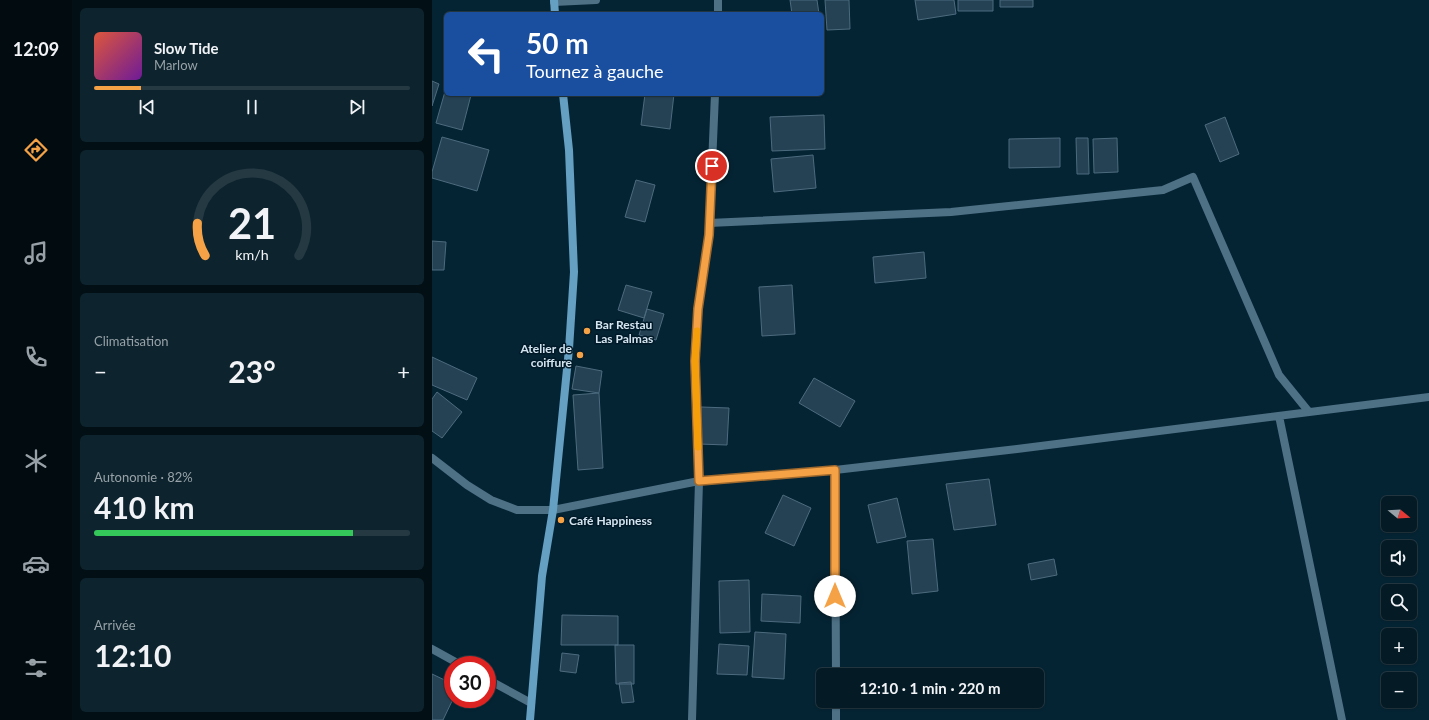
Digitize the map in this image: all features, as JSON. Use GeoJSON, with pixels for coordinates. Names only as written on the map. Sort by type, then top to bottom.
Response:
{"type":"FeatureCollection","features":[{"type":"Feature","properties":{"kind":"street"},"geometry":{"type":"LineString","coordinates":[[555,12],[554,1],[596,0]]}},
{"type":"Feature","properties":{"kind":"street"},"geometry":{"type":"LineString","coordinates":[[718,0],[718,12]]}},
{"type":"Feature","properties":{"kind":"street"},"geometry":{"type":"LineString","coordinates":[[530,720],[542,576],[553,510],[569,349],[574,272],[569,150],[563,96]]}},
{"type":"Feature","properties":{"kind":"street"},"geometry":{"type":"LineString","coordinates":[[692,720],[699,481],[695,361],[698,309],[709,235],[715,96]]}},
{"type":"Feature","properties":{"kind":"street"},"geometry":{"type":"LineString","coordinates":[[709,223],[951,212],[1163,190],[1193,177],[1279,375],[1309,412]]}},
{"type":"Feature","properties":{"kind":"street"},"geometry":{"type":"LineString","coordinates":[[432,458],[467,485],[491,500],[517,510],[553,510],[699,481],[835,470],[1429,397]]}},
{"type":"Feature","properties":{"kind":"street"},"geometry":{"type":"LineString","coordinates":[[1279,416],[1342,720]]}},
{"type":"Feature","properties":{"kind":"street"},"geometry":{"type":"LineString","coordinates":[[835,470],[836,668]]}},
{"type":"Feature","properties":{"kind":"street"},"geometry":{"type":"LineString","coordinates":[[432,649],[445,656]]}},
{"type":"Feature","properties":{"kind":"street"},"geometry":{"type":"LineString","coordinates":[[496,684],[531,703]]}},
{"type":"Feature","properties":{"kind":"street"},"geometry":{"type":"LineString","coordinates":[[836,708],[836,720]]}},
{"type":"Feature","properties":{"kind":"building"},"geometry":{"type":"Polygon","coordinates":[[[790,0],[817,0],[819,12],[792,12],[790,0]]]}},
{"type":"Feature","properties":{"kind":"building"},"geometry":{"type":"Polygon","coordinates":[[[825,0],[849,0],[850,29],[827,30],[825,0]]]}},
{"type":"Feature","properties":{"kind":"building"},"geometry":{"type":"Polygon","coordinates":[[[915,0],[954,0],[956,14],[918,20],[915,0]]]}},
{"type":"Feature","properties":{"kind":"building"},"geometry":{"type":"Polygon","coordinates":[[[958,0],[993,0],[993,11],[958,11],[958,0]]]}},
{"type":"Feature","properties":{"kind":"building"},"geometry":{"type":"Polygon","coordinates":[[[1000,0],[1033,0],[1033,7],[1000,7],[1000,0]]]}},
{"type":"Feature","properties":{"kind":"building"},"geometry":{"type":"Polygon","coordinates":[[[432,81],[439,84],[432,106],[432,81]]]}},
{"type":"Feature","properties":{"kind":"building"},"geometry":{"type":"Polygon","coordinates":[[[444,95],[471,96],[462,130],[436,123],[444,95]]]}},
{"type":"Feature","properties":{"kind":"building"},"geometry":{"type":"Polygon","coordinates":[[[645,96],[674,96],[670,129],[641,125],[645,96]]]}},
{"type":"Feature","properties":{"kind":"building"},"geometry":{"type":"Polygon","coordinates":[[[824,115],[825,149],[772,151],[770,117],[824,115]]]}},
{"type":"Feature","properties":{"kind":"building"},"geometry":{"type":"Polygon","coordinates":[[[1225,117],[1239,154],[1220,162],[1205,125],[1225,117]]]}},
{"type":"Feature","properties":{"kind":"building"},"geometry":{"type":"Polygon","coordinates":[[[442,137],[489,150],[477,191],[432,178],[432,172],[442,137]]]}},
{"type":"Feature","properties":{"kind":"building"},"geometry":{"type":"Polygon","coordinates":[[[1060,138],[1060,167],[1009,168],[1009,139],[1060,138]]]}},
{"type":"Feature","properties":{"kind":"building"},"geometry":{"type":"Polygon","coordinates":[[[1076,138],[1088,138],[1089,174],[1077,174],[1076,138]]]}},
{"type":"Feature","properties":{"kind":"building"},"geometry":{"type":"Polygon","coordinates":[[[1117,138],[1118,172],[1094,173],[1093,139],[1117,138]]]}},
{"type":"Feature","properties":{"kind":"building"},"geometry":{"type":"Polygon","coordinates":[[[813,155],[816,188],[774,192],[771,159],[813,155]]]}},
{"type":"Feature","properties":{"kind":"building"},"geometry":{"type":"Polygon","coordinates":[[[636,180],[655,185],[645,222],[625,217],[636,180]]]}},
{"type":"Feature","properties":{"kind":"building"},"geometry":{"type":"Polygon","coordinates":[[[432,241],[446,242],[444,270],[432,270],[432,241]]]}},
{"type":"Feature","properties":{"kind":"building"},"geometry":{"type":"Polygon","coordinates":[[[924,252],[926,278],[875,283],[873,257],[924,252]]]}},
{"type":"Feature","properties":{"kind":"building"},"geometry":{"type":"Polygon","coordinates":[[[626,285],[652,292],[644,318],[618,310],[626,285]]]}},
{"type":"Feature","properties":{"kind":"building"},"geometry":{"type":"Polygon","coordinates":[[[792,285],[795,334],[762,336],[759,287],[792,285]]]}},
{"type":"Feature","properties":{"kind":"building"},"geometry":{"type":"Polygon","coordinates":[[[647,309],[664,314],[656,340],[639,335],[647,309]]]}},
{"type":"Feature","properties":{"kind":"building"},"geometry":{"type":"Polygon","coordinates":[[[432,357],[477,378],[467,400],[432,385],[432,357]]]}},
{"type":"Feature","properties":{"kind":"building"},"geometry":{"type":"Polygon","coordinates":[[[576,366],[602,371],[599,393],[572,389],[576,366]]]}},
{"type":"Feature","properties":{"kind":"building"},"geometry":{"type":"Polygon","coordinates":[[[814,378],[855,401],[840,427],[799,403],[814,378]]]}},
{"type":"Feature","properties":{"kind":"building"},"geometry":{"type":"Polygon","coordinates":[[[437,392],[462,412],[442,438],[432,431],[432,399],[437,392]]]}},
{"type":"Feature","properties":{"kind":"building"},"geometry":{"type":"Polygon","coordinates":[[[599,393],[603,468],[578,470],[573,395],[599,393]]]}},
{"type":"Feature","properties":{"kind":"building"},"geometry":{"type":"Polygon","coordinates":[[[701,407],[729,408],[727,445],[699,444],[701,407]]]}},
{"type":"Feature","properties":{"kind":"building"},"geometry":{"type":"Polygon","coordinates":[[[989,479],[996,525],[954,530],[946,484],[989,479]]]}},
{"type":"Feature","properties":{"kind":"building"},"geometry":{"type":"Polygon","coordinates":[[[783,495],[811,508],[794,546],[765,533],[783,495]]]}},
{"type":"Feature","properties":{"kind":"building"},"geometry":{"type":"Polygon","coordinates":[[[897,498],[906,537],[877,543],[868,505],[897,498]]]}},
{"type":"Feature","properties":{"kind":"building"},"geometry":{"type":"Polygon","coordinates":[[[933,539],[938,591],[912,594],[907,541],[933,539]]]}},
{"type":"Feature","properties":{"kind":"building"},"geometry":{"type":"Polygon","coordinates":[[[1054,559],[1057,575],[1031,580],[1028,564],[1054,559]]]}},
{"type":"Feature","properties":{"kind":"building"},"geometry":{"type":"Polygon","coordinates":[[[749,580],[750,632],[720,633],[719,581],[749,580]]]}},
{"type":"Feature","properties":{"kind":"building"},"geometry":{"type":"Polygon","coordinates":[[[762,594],[801,596],[800,623],[761,621],[762,594]]]}},
{"type":"Feature","properties":{"kind":"building"},"geometry":{"type":"Polygon","coordinates":[[[562,615],[618,616],[618,645],[561,645],[562,615]]]}},
{"type":"Feature","properties":{"kind":"building"},"geometry":{"type":"Polygon","coordinates":[[[755,632],[786,634],[784,679],[752,677],[755,632]]]}},
{"type":"Feature","properties":{"kind":"building"},"geometry":{"type":"Polygon","coordinates":[[[719,644],[749,646],[747,675],[717,674],[719,644]]]}},
{"type":"Feature","properties":{"kind":"building"},"geometry":{"type":"Polygon","coordinates":[[[615,645],[634,645],[634,684],[616,684],[615,645]]]}},
{"type":"Feature","properties":{"kind":"building"},"geometry":{"type":"Polygon","coordinates":[[[562,653],[579,655],[576,673],[560,671],[562,653]]]}},
{"type":"Feature","properties":{"kind":"building"},"geometry":{"type":"Polygon","coordinates":[[[432,674],[444,680],[444,708],[449,708],[443,720],[432,720],[432,674]]]}},
{"type":"Feature","properties":{"kind":"building"},"geometry":{"type":"Polygon","coordinates":[[[631,682],[634,702],[622,703],[619,683],[631,682]]]}},
{"type":"Feature","properties":{"kind":"slow traffic"},"geometry":{"type":"LineString","coordinates":[[697,331],[695,361],[698,447]]}},
{"type":"Feature","properties":{"kind":"place","name":"Bar Restau Las Palmas"},"geometry":{"type":"Point","coordinates":[587,331]}},
{"type":"Feature","properties":{"kind":"place","name":"Atelier de coiffure"},"geometry":{"type":"Point","coordinates":[580,355]}},
{"type":"Feature","properties":{"kind":"place","name":"Café Happiness"},"geometry":{"type":"Point","coordinates":[561,520]}},
{"type":"Feature","properties":{"kind":"route"},"geometry":{"type":"LineString","coordinates":[[712,166],[709,235],[698,309],[695,361],[699,481],[835,470],[835,596]]}}]}
